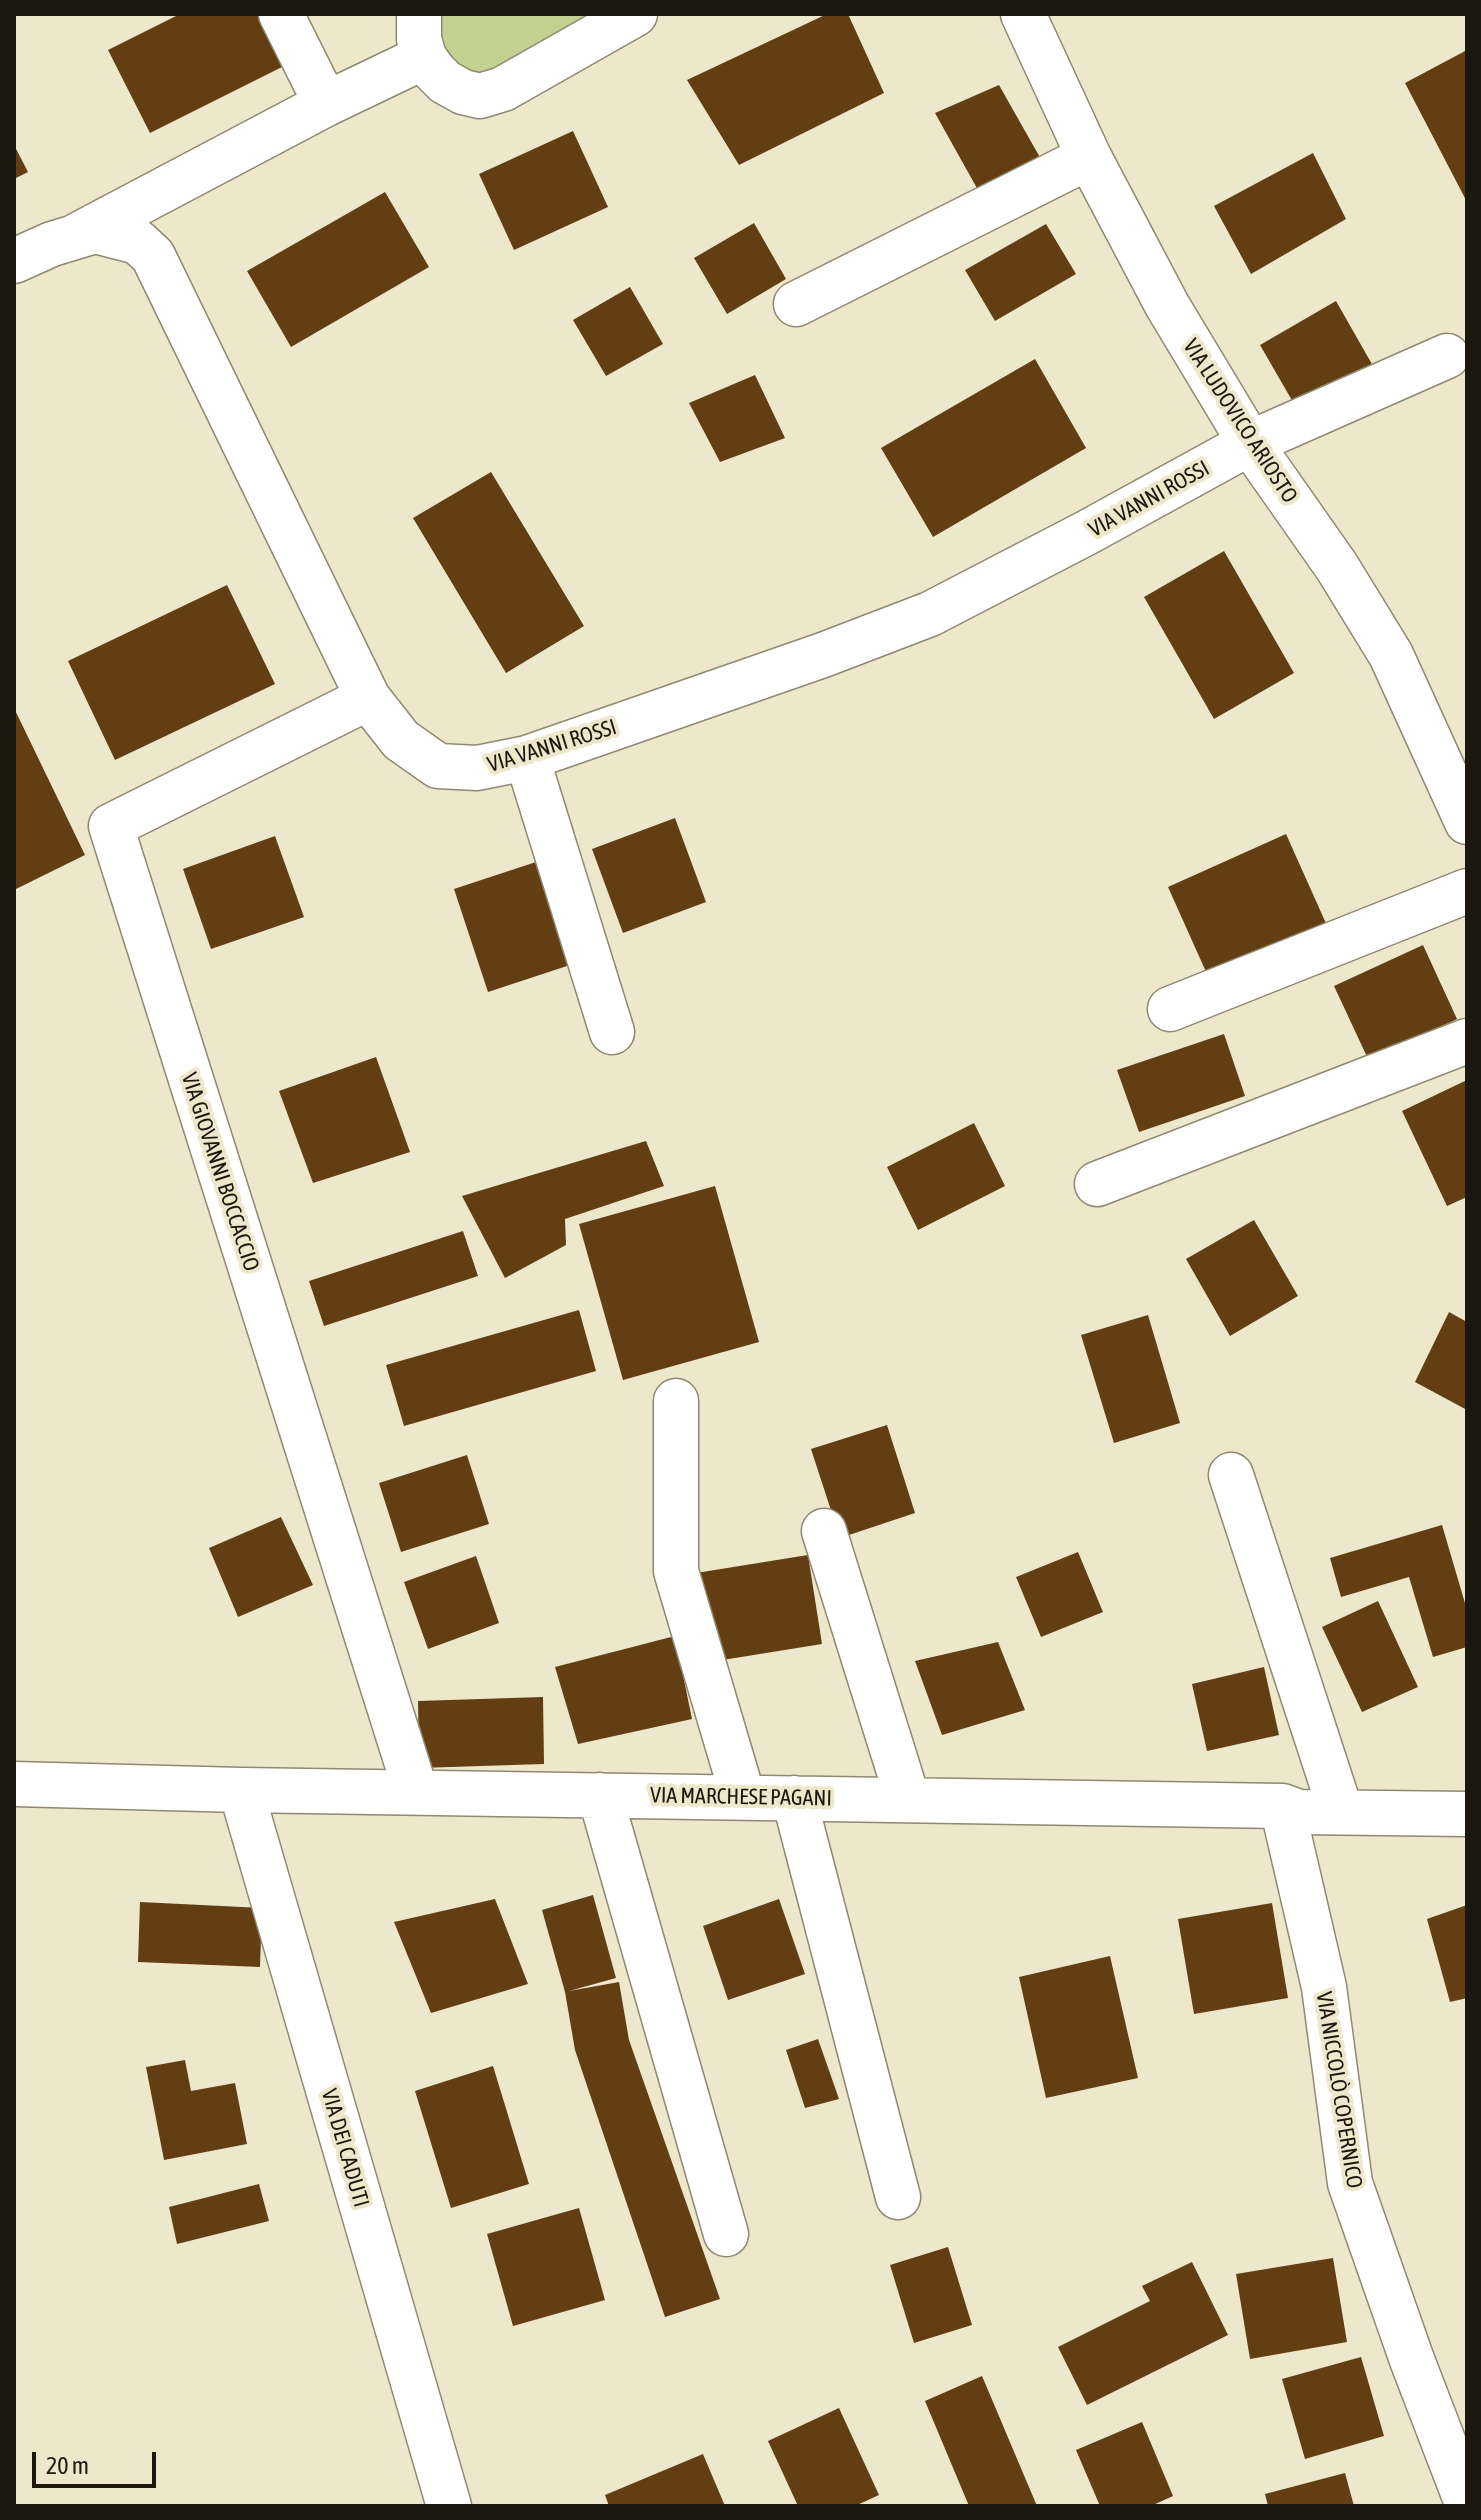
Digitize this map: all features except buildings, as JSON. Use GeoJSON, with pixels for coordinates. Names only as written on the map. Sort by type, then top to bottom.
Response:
{"type":"FeatureCollection","features":[{"type":"Feature","properties":{"kind":"street"},"geometry":{"type":"LineString","coordinates":[[281,14],[326,104]]}},
{"type":"Feature","properties":{"kind":"street"},"geometry":{"type":"LineString","coordinates":[[419,14],[419,39],[424,57],[445,82],[463,92],[480,96],[503,89],[635,14]]}},
{"type":"Feature","properties":{"kind":"street","name":"VIA LUDOVICO ARIOSTO"},"geometry":{"type":"LineString","coordinates":[[1023,14],[1089,157],[1167,305],[1250,443],[1337,567],[1391,655],[1467,822]]}},
{"type":"Feature","properties":{"kind":"street"},"geometry":{"type":"LineString","coordinates":[[78,235],[326,104],[424,57]]}},
{"type":"Feature","properties":{"kind":"street"},"geometry":{"type":"LineString","coordinates":[[796,304],[1089,157]]}},
{"type":"Feature","properties":{"kind":"street","name":"VIA VANNI ROSSI"},"geometry":{"type":"LineString","coordinates":[[14,261],[95,231],[138,242],[153,256],[368,698],[401,740],[438,766],[477,768],[527,758],[823,655],[930,614],[1250,443],[1447,356]]}},
{"type":"Feature","properties":{"kind":"street","name":"VIA GIOVANNI BOCCACCIO"},"geometry":{"type":"LineString","coordinates":[[368,698],[111,826],[416,1792]]}},
{"type":"Feature","properties":{"kind":"street"},"geometry":{"type":"LineString","coordinates":[[527,758],[612,1032]]}},
{"type":"Feature","properties":{"kind":"street"},"geometry":{"type":"LineString","coordinates":[[1170,1009],[1467,891]]}},
{"type":"Feature","properties":{"kind":"street"},"geometry":{"type":"LineString","coordinates":[[1097,1184],[1467,1041]]}},
{"type":"Feature","properties":{"kind":"street"},"geometry":{"type":"LineString","coordinates":[[676,1401],[676,1571],[743,1797]]}},
{"type":"Feature","properties":{"kind":"street"},"geometry":{"type":"LineString","coordinates":[[1231,1475],[1341,1812]]}},
{"type":"Feature","properties":{"kind":"street"},"geometry":{"type":"LineString","coordinates":[[824,1531],[908,1800]]}},
{"type":"Feature","properties":{"kind":"street","name":"VIA MARCHESE PAGANI"},"geometry":{"type":"LineString","coordinates":[[14,1784],[1282,1806],[1299,1812],[1467,1814]]}},
{"type":"Feature","properties":{"kind":"street","name":"VIA DEI CADUTI"},"geometry":{"type":"LineString","coordinates":[[241,1790],[449,2506]]}},
{"type":"Feature","properties":{"kind":"street"},"geometry":{"type":"LineString","coordinates":[[600,1795],[726,2234]]}},
{"type":"Feature","properties":{"kind":"street"},"geometry":{"type":"LineString","coordinates":[[794,1798],[898,2197]]}},
{"type":"Feature","properties":{"kind":"street","name":"VIA NICCOLÒ COPERNICO"},"geometry":{"type":"LineString","coordinates":[[1282,1806],[1324,1987],[1350,2183],[1412,2360],[1467,2503]]}},
{"type":"Feature","properties":{"kind":"green space"},"geometry":{"type":"Polygon","coordinates":[[[436,14],[601,14],[478,84],[445,55],[436,14]]]}}]}
